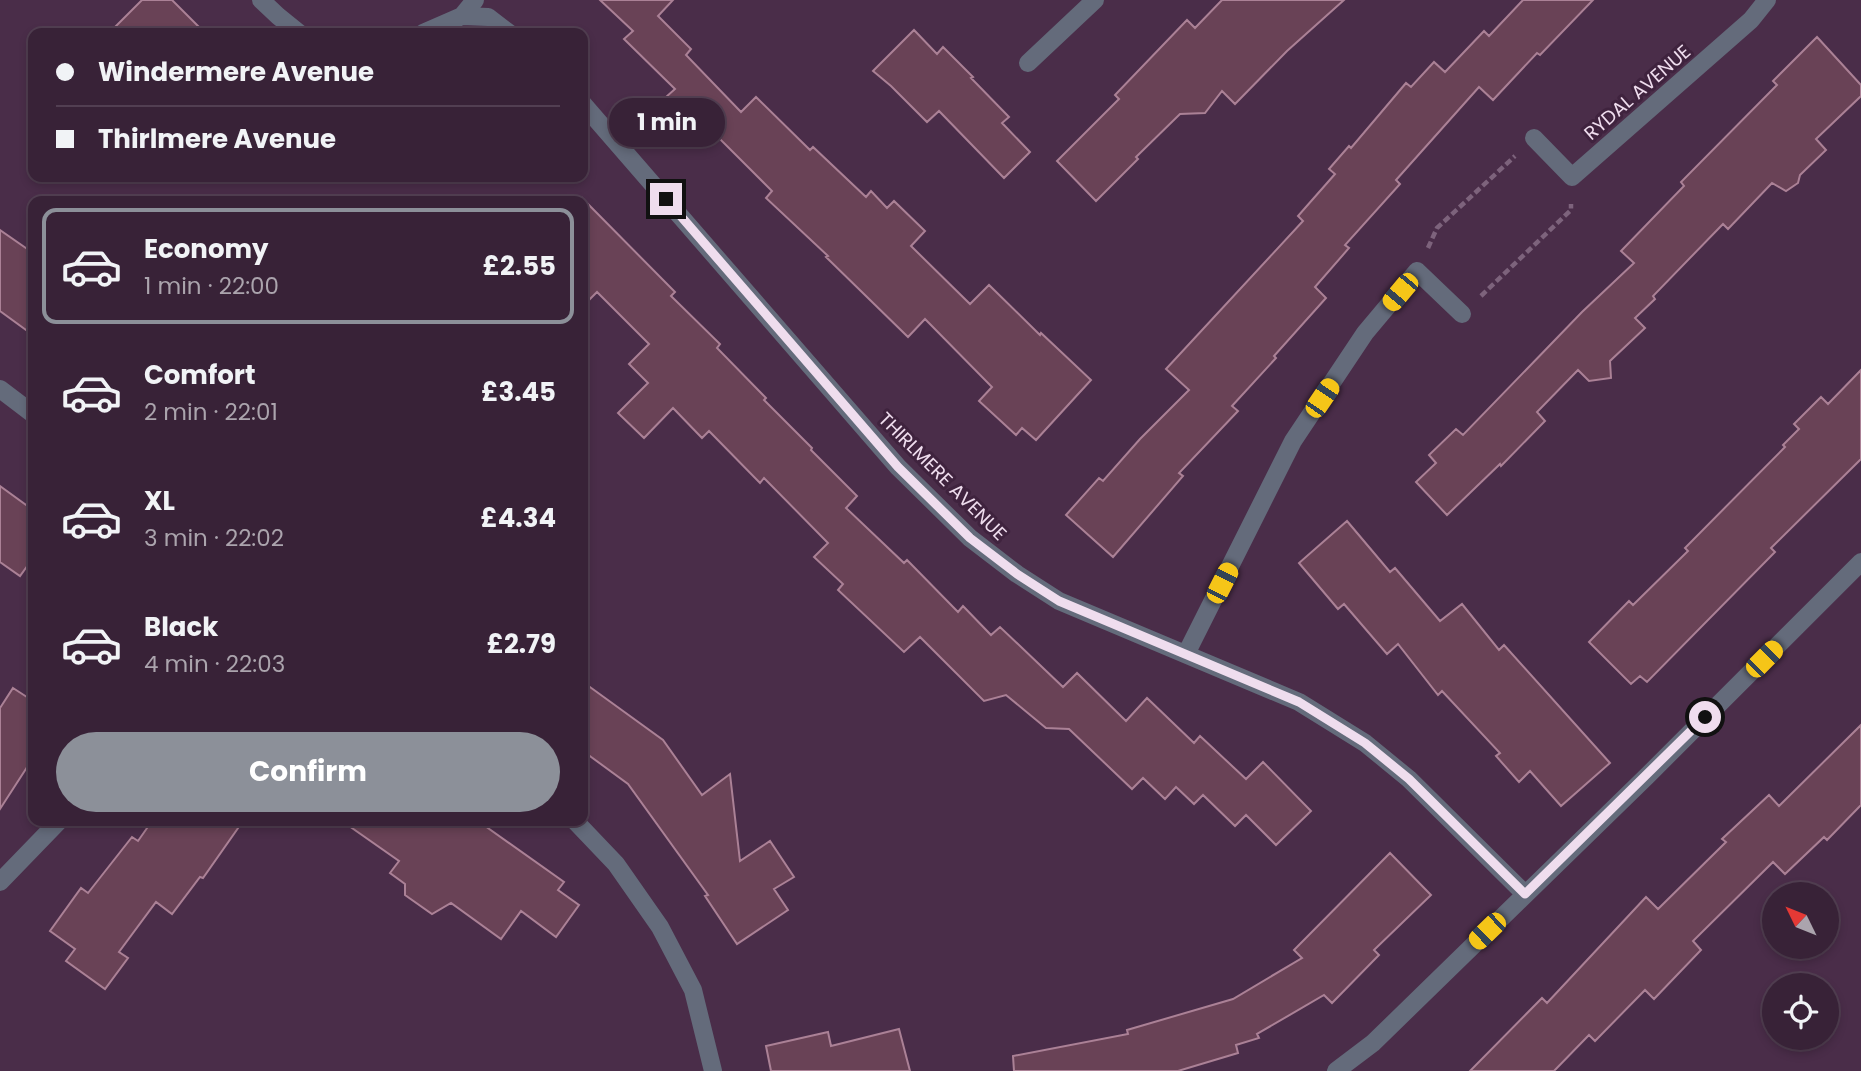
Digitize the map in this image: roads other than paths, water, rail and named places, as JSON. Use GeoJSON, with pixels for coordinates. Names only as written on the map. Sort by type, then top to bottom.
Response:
{"type":"FeatureCollection","features":[{"type":"Feature","properties":{"kind":"street"},"geometry":{"type":"LineString","coordinates":[[261,0],[293,28]]}},
{"type":"Feature","properties":{"kind":"street"},"geometry":{"type":"LineString","coordinates":[[462,16],[475,0]]}},
{"type":"Feature","properties":{"kind":"street"},"geometry":{"type":"LineString","coordinates":[[1028,63],[1095,0]]}},
{"type":"Feature","properties":{"kind":"street","name":"RYDAL AVENUE"},"geometry":{"type":"LineString","coordinates":[[1534,138],[1572,177],[1751,20],[1767,0]]}},
{"type":"Feature","properties":{"kind":"street"},"geometry":{"type":"LineString","coordinates":[[434,28],[462,16],[488,17],[502,28]]}},
{"type":"Feature","properties":{"kind":"street","name":"THIRLMERE AVENUE"},"geometry":{"type":"LineString","coordinates":[[588,110],[898,467],[970,538],[1017,574],[1059,601],[1299,702],[1365,743],[1409,779],[1525,894]]}},
{"type":"Feature","properties":{"kind":"street"},"geometry":{"type":"LineString","coordinates":[[1186,654],[1293,441],[1365,333],[1418,271],[1462,314]]}},
{"type":"Feature","properties":{"kind":"street"},"geometry":{"type":"LineString","coordinates":[[0,389],[28,410]]}},
{"type":"Feature","properties":{"kind":"street"},"geometry":{"type":"LineString","coordinates":[[1336,1071],[1373,1044],[1861,562]]}},
{"type":"Feature","properties":{"kind":"street"},"geometry":{"type":"LineString","coordinates":[[0,882],[54,826]]}},
{"type":"Feature","properties":{"kind":"street"},"geometry":{"type":"LineString","coordinates":[[581,826],[616,864],[660,927],[693,990],[713,1071]]}}]}
